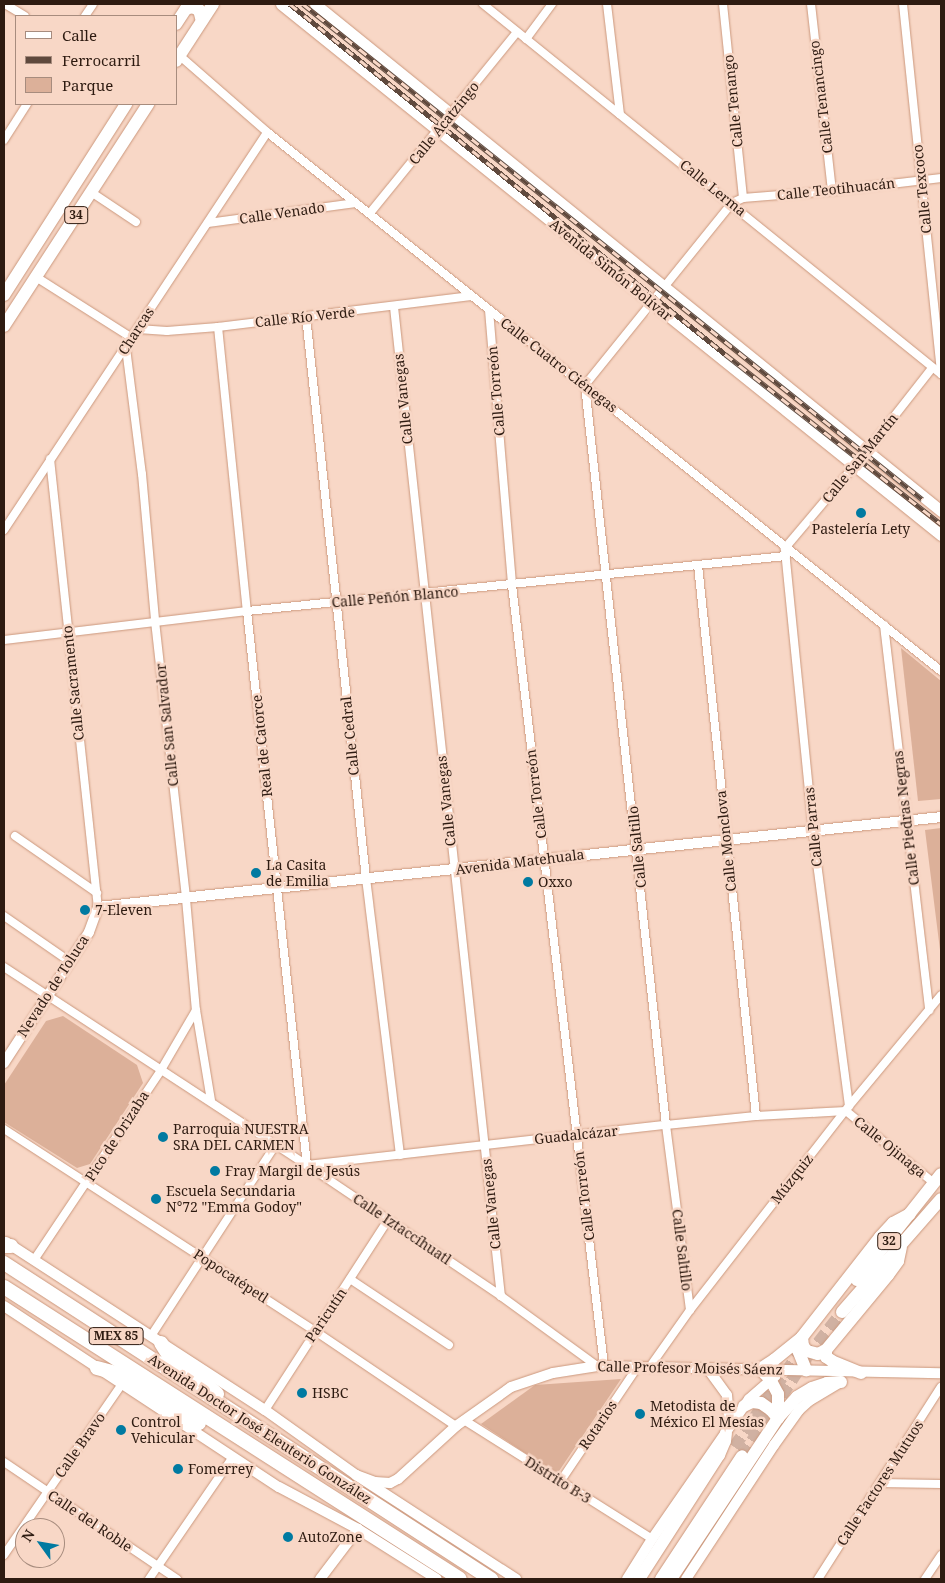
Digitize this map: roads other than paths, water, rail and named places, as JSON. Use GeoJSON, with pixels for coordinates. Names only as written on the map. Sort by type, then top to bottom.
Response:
{"type":"FeatureCollection","features":[{"type":"Feature","properties":{"kind":"highway","name":"Avenida Doctor José Eleuterio González"},"geometry":{"type":"LineString","coordinates":[[4,1263],[491,1579]]}},
{"type":"Feature","properties":{"kind":"highway","name":"Avenida Doctor José Eleuterio González"},"geometry":{"type":"LineString","coordinates":[[4,1287],[460,1579]]}},
{"type":"Feature","properties":{"kind":"highway"},"geometry":{"type":"LineString","coordinates":[[156,1340],[169,1356],[214,1390],[227,1409]]}},
{"type":"Feature","properties":{"kind":"highway"},"geometry":{"type":"LineString","coordinates":[[97,1368],[123,1375],[204,1425],[232,1433]]}},
{"type":"Feature","properties":{"kind":"main road"},"geometry":{"type":"LineString","coordinates":[[178,59],[213,4]]}},
{"type":"Feature","properties":{"kind":"main road","name":"Avenida Simón Bolívar"},"geometry":{"type":"LineString","coordinates":[[281,4],[941,535]]}},
{"type":"Feature","properties":{"kind":"main road","name":"Avenida Simón Bolívar"},"geometry":{"type":"LineString","coordinates":[[315,4],[662,287],[941,511]]}},
{"type":"Feature","properties":{"kind":"main road"},"geometry":{"type":"LineString","coordinates":[[178,21],[187,6],[199,10],[202,21]]}},
{"type":"Feature","properties":{"kind":"main road","name":"34"},"geometry":{"type":"LineString","coordinates":[[5,289],[125,105]]}},
{"type":"Feature","properties":{"kind":"main road","name":"34"},"geometry":{"type":"LineString","coordinates":[[4,326],[147,105]]}},
{"type":"Feature","properties":{"kind":"main road","name":"32"},"geometry":{"type":"LineString","coordinates":[[938,1178],[838,1310],[901,1247],[941,1199]]}},
{"type":"Feature","properties":{"kind":"main road"},"geometry":{"type":"LineString","coordinates":[[778,1418],[778,1394],[770,1379],[760,1369],[802,1337],[880,1237],[893,1223],[910,1214]]}},
{"type":"Feature","properties":{"kind":"main road"},"geometry":{"type":"LineString","coordinates":[[802,1337],[803,1346],[807,1351],[818,1354],[826,1350],[888,1275],[898,1261],[901,1247]]}},
{"type":"Feature","properties":{"kind":"main road"},"geometry":{"type":"LineString","coordinates":[[802,1337],[798,1350],[806,1370]]}},
{"type":"Feature","properties":{"kind":"main road"},"geometry":{"type":"LineString","coordinates":[[826,1350],[826,1357],[832,1361],[861,1373]]}},
{"type":"Feature","properties":{"kind":"main road"},"geometry":{"type":"LineString","coordinates":[[671,1579],[778,1418],[797,1397],[812,1388],[827,1383],[841,1382]]}},
{"type":"Feature","properties":{"kind":"main road"},"geometry":{"type":"LineString","coordinates":[[744,1406],[752,1402],[761,1403],[778,1418]]}},
{"type":"Feature","properties":{"kind":"main road"},"geometry":{"type":"LineString","coordinates":[[638,1579],[719,1455],[726,1441],[726,1433]]}},
{"type":"Feature","properties":{"kind":"main road"},"geometry":{"type":"LineString","coordinates":[[648,1579],[738,1451],[661,1579]]}},
{"type":"Feature","properties":{"kind":"street"},"geometry":{"type":"LineString","coordinates":[[5,4],[23,15]]}},
{"type":"Feature","properties":{"kind":"street"},"geometry":{"type":"LineString","coordinates":[[86,15],[93,4]]}},
{"type":"Feature","properties":{"kind":"street","name":"Calle Lerma"},"geometry":{"type":"LineString","coordinates":[[483,4],[732,203],[941,374]]}},
{"type":"Feature","properties":{"kind":"street"},"geometry":{"type":"LineString","coordinates":[[526,39],[552,4]]}},
{"type":"Feature","properties":{"kind":"street"},"geometry":{"type":"LineString","coordinates":[[608,4],[620,114]]}},
{"type":"Feature","properties":{"kind":"street","name":"Calle Tenango"},"geometry":{"type":"LineString","coordinates":[[723,4],[743,198]]}},
{"type":"Feature","properties":{"kind":"street","name":"Calle Tenancingo"},"geometry":{"type":"LineString","coordinates":[[811,4],[832,191]]}},
{"type":"Feature","properties":{"kind":"street","name":"Calle Texcoco"},"geometry":{"type":"LineString","coordinates":[[903,4],[941,374]]}},
{"type":"Feature","properties":{"kind":"street","name":"Calle Acatzingo"},"geometry":{"type":"LineString","coordinates":[[370,213],[518,32]]}},
{"type":"Feature","properties":{"kind":"street","name":"Calle Cuatro Ciénegas"},"geometry":{"type":"LineString","coordinates":[[178,59],[471,296],[585,384],[786,552],[884,625],[941,671]]}},
{"type":"Feature","properties":{"kind":"street"},"geometry":{"type":"LineString","coordinates":[[4,140],[26,105]]}},
{"type":"Feature","properties":{"kind":"street","name":"Charcas"},"geometry":{"type":"LineString","coordinates":[[4,530],[267,132]]}},
{"type":"Feature","properties":{"kind":"street","name":"Calle Teotihuacán"},"geometry":{"type":"LineString","coordinates":[[732,203],[743,198],[832,191],[941,178]]}},
{"type":"Feature","properties":{"kind":"street"},"geometry":{"type":"LineString","coordinates":[[91,192],[136,222]]}},
{"type":"Feature","properties":{"kind":"street","name":"Calle Venado"},"geometry":{"type":"LineString","coordinates":[[208,223],[356,203]]}},
{"type":"Feature","properties":{"kind":"street"},"geometry":{"type":"LineString","coordinates":[[585,384],[732,203]]}},
{"type":"Feature","properties":{"kind":"street"},"geometry":{"type":"LineString","coordinates":[[36,277],[132,338]]}},
{"type":"Feature","properties":{"kind":"street","name":"Calle Río Verde"},"geometry":{"type":"LineString","coordinates":[[138,329],[167,331],[218,327],[394,307],[471,296]]}},
{"type":"Feature","properties":{"kind":"street","name":"Calle Vanegas"},"geometry":{"type":"LineString","coordinates":[[394,307],[453,870],[501,1296]]}},
{"type":"Feature","properties":{"kind":"street","name":"Calle Torreón"},"geometry":{"type":"LineString","coordinates":[[489,310],[512,585],[577,1135],[600,1366]]}},
{"type":"Feature","properties":{"kind":"street","name":"Calle Cedral"},"geometry":{"type":"LineString","coordinates":[[306,316],[366,878],[400,1155]]}},
{"type":"Feature","properties":{"kind":"street","name":"Real de Catorce"},"geometry":{"type":"LineString","coordinates":[[218,327],[307,1165]]}},
{"type":"Feature","properties":{"kind":"street","name":"Calle San Salvador"},"geometry":{"type":"LineString","coordinates":[[126,348],[142,474],[155,621],[186,899],[196,1010],[211,1101]]}},
{"type":"Feature","properties":{"kind":"street","name":"Calle San Martín"},"geometry":{"type":"LineString","coordinates":[[786,552],[932,368]]}},
{"type":"Feature","properties":{"kind":"street","name":"Calle Saltillo"},"geometry":{"type":"LineString","coordinates":[[585,384],[666,1125],[690,1310]]}},
{"type":"Feature","properties":{"kind":"street","name":"Calle Sacramento"},"geometry":{"type":"LineString","coordinates":[[50,459],[67,633],[98,906]]}},
{"type":"Feature","properties":{"kind":"street","name":"Calle Peñón Blanco"},"geometry":{"type":"LineString","coordinates":[[4,640],[247,611],[698,565],[786,552]]}},
{"type":"Feature","properties":{"kind":"street","name":"Calle Parras"},"geometry":{"type":"LineString","coordinates":[[786,552],[813,831],[848,1109]]}},
{"type":"Feature","properties":{"kind":"street","name":"Calle Monclova"},"geometry":{"type":"LineString","coordinates":[[698,565],[756,1116]]}},
{"type":"Feature","properties":{"kind":"street","name":"Calle Piedras Negras"},"geometry":{"type":"LineString","coordinates":[[884,625],[929,1010]]}},
{"type":"Feature","properties":{"kind":"street","name":"Avenida Matehuala"},"geometry":{"type":"LineString","coordinates":[[98,906],[186,899],[941,817]]}},
{"type":"Feature","properties":{"kind":"street"},"geometry":{"type":"LineString","coordinates":[[15,836],[97,893]]}},
{"type":"Feature","properties":{"kind":"street","name":"Nevado de Toluca"},"geometry":{"type":"LineString","coordinates":[[4,1063],[89,932],[98,906]]}},
{"type":"Feature","properties":{"kind":"street"},"geometry":{"type":"LineString","coordinates":[[4,916],[69,962]]}},
{"type":"Feature","properties":{"kind":"street","name":"Calle Iztaccíhuatl"},"geometry":{"type":"LineString","coordinates":[[4,967],[276,1144],[501,1296],[600,1366]]}},
{"type":"Feature","properties":{"kind":"street","name":"Múzquiz"},"geometry":{"type":"LineString","coordinates":[[648,1368],[690,1310],[848,1109],[941,995]]}},
{"type":"Feature","properties":{"kind":"street","name":"Pico de Orizaba"},"geometry":{"type":"LineString","coordinates":[[34,1260],[161,1070],[196,1010]]}},
{"type":"Feature","properties":{"kind":"street","name":"Guadalcázar"},"geometry":{"type":"LineString","coordinates":[[307,1165],[666,1125],[848,1109]]}},
{"type":"Feature","properties":{"kind":"street","name":"Calle Ojinaga"},"geometry":{"type":"LineString","coordinates":[[848,1109],[938,1178]]}},
{"type":"Feature","properties":{"kind":"street","name":"Popocatépetl"},"geometry":{"type":"LineString","coordinates":[[4,1129],[460,1423]]}},
{"type":"Feature","properties":{"kind":"street"},"geometry":{"type":"LineString","coordinates":[[156,1340],[202,1257],[276,1144]]}},
{"type":"Feature","properties":{"kind":"street","name":"Paricutín"},"geometry":{"type":"LineString","coordinates":[[265,1410],[388,1220]]}},
{"type":"Feature","properties":{"kind":"street"},"geometry":{"type":"LineString","coordinates":[[6,1244],[34,1260],[265,1410],[356,1475],[515,1579]]}},
{"type":"Feature","properties":{"kind":"street"},"geometry":{"type":"LineString","coordinates":[[350,1279],[449,1344]]}},
{"type":"Feature","properties":{"kind":"street"},"geometry":{"type":"LineString","coordinates":[[5,1310],[280,1487],[358,1529],[437,1579]]}},
{"type":"Feature","properties":{"kind":"street","name":"Calle Profesor Moisés Sáenz"},"geometry":{"type":"LineString","coordinates":[[356,1475],[375,1482],[390,1483],[398,1479],[460,1423],[511,1387],[553,1373],[600,1366],[806,1370],[861,1373],[941,1373]]}},
{"type":"Feature","properties":{"kind":"street","name":"Rotarios"},"geometry":{"type":"LineString","coordinates":[[560,1482],[637,1368]]}},
{"type":"Feature","properties":{"kind":"street"},"geometry":{"type":"LineString","coordinates":[[708,1369],[727,1395],[728,1418],[726,1433]]}},
{"type":"Feature","properties":{"kind":"street"},"geometry":{"type":"LineString","coordinates":[[627,1579],[652,1539],[744,1406],[770,1379],[784,1370]]}},
{"type":"Feature","properties":{"kind":"street"},"geometry":{"type":"LineString","coordinates":[[686,1579],[799,1410],[809,1401],[841,1382],[861,1373]]}},
{"type":"Feature","properties":{"kind":"street","name":"Calle Bravo"},"geometry":{"type":"LineString","coordinates":[[4,1555],[122,1384]]}},
{"type":"Feature","properties":{"kind":"street","name":"Calle Factores Mutuos"},"geometry":{"type":"LineString","coordinates":[[818,1579],[941,1387]]}},
{"type":"Feature","properties":{"kind":"street"},"geometry":{"type":"LineString","coordinates":[[774,1445],[778,1418]]}},
{"type":"Feature","properties":{"kind":"street","name":"Distrito B-3"},"geometry":{"type":"LineString","coordinates":[[460,1423],[652,1539]]}},
{"type":"Feature","properties":{"kind":"street"},"geometry":{"type":"LineString","coordinates":[[150,1579],[233,1457]]}},
{"type":"Feature","properties":{"kind":"street","name":"Calle del Roble"},"geometry":{"type":"LineString","coordinates":[[4,1462],[177,1579]]}},
{"type":"Feature","properties":{"kind":"street"},"geometry":{"type":"LineString","coordinates":[[880,1483],[941,1484]]}},
{"type":"Feature","properties":{"kind":"street"},"geometry":{"type":"LineString","coordinates":[[320,1579],[358,1529]]}},
{"type":"Feature","properties":{"kind":"street"},"geometry":{"type":"LineString","coordinates":[[925,1579],[941,1555]]}},
{"type":"Feature","properties":{"kind":"tunnel"},"geometry":{"type":"LineString","coordinates":[[742,1456],[807,1357],[842,1312]]}},
{"type":"Feature","properties":{"kind":"tunnel"},"geometry":{"type":"LineString","coordinates":[[734,1447],[804,1346]]}},
{"type":"Feature","properties":{"kind":"railway"},"geometry":{"type":"LineString","coordinates":[[290,4],[725,354],[941,524]]}},
{"type":"Feature","properties":{"kind":"railway"},"geometry":{"type":"LineString","coordinates":[[303,4],[922,499]]}},
{"type":"Feature","properties":{"kind":"place","name":"Pastelería Lety"},"geometry":{"type":"Point","coordinates":[861,513]}},
{"type":"Feature","properties":{"kind":"place","name":"La Casita de Emilia"},"geometry":{"type":"Point","coordinates":[256,873]}},
{"type":"Feature","properties":{"kind":"place","name":"Oxxo"},"geometry":{"type":"Point","coordinates":[528,882]}},
{"type":"Feature","properties":{"kind":"place","name":"7-Eleven"},"geometry":{"type":"Point","coordinates":[85,910]}},
{"type":"Feature","properties":{"kind":"place","name":"Parroquia NUESTRA SRA DEL CARMEN"},"geometry":{"type":"Point","coordinates":[163,1137]}},
{"type":"Feature","properties":{"kind":"place","name":"Fray Margil de Jesús"},"geometry":{"type":"Point","coordinates":[215,1171]}},
{"type":"Feature","properties":{"kind":"place","name":"Escuela Secundaria N°72 \"Emma Godoy\""},"geometry":{"type":"Point","coordinates":[156,1199]}},
{"type":"Feature","properties":{"kind":"place","name":"HSBC"},"geometry":{"type":"Point","coordinates":[302,1393]}},
{"type":"Feature","properties":{"kind":"place","name":"Metodista de México El Mesías"},"geometry":{"type":"Point","coordinates":[640,1414]}},
{"type":"Feature","properties":{"kind":"place","name":"Control Vehicular"},"geometry":{"type":"Point","coordinates":[121,1430]}},
{"type":"Feature","properties":{"kind":"place","name":"Fomerrey"},"geometry":{"type":"Point","coordinates":[178,1469]}},
{"type":"Feature","properties":{"kind":"place","name":"AutoZone"},"geometry":{"type":"Point","coordinates":[288,1537]}}]}
